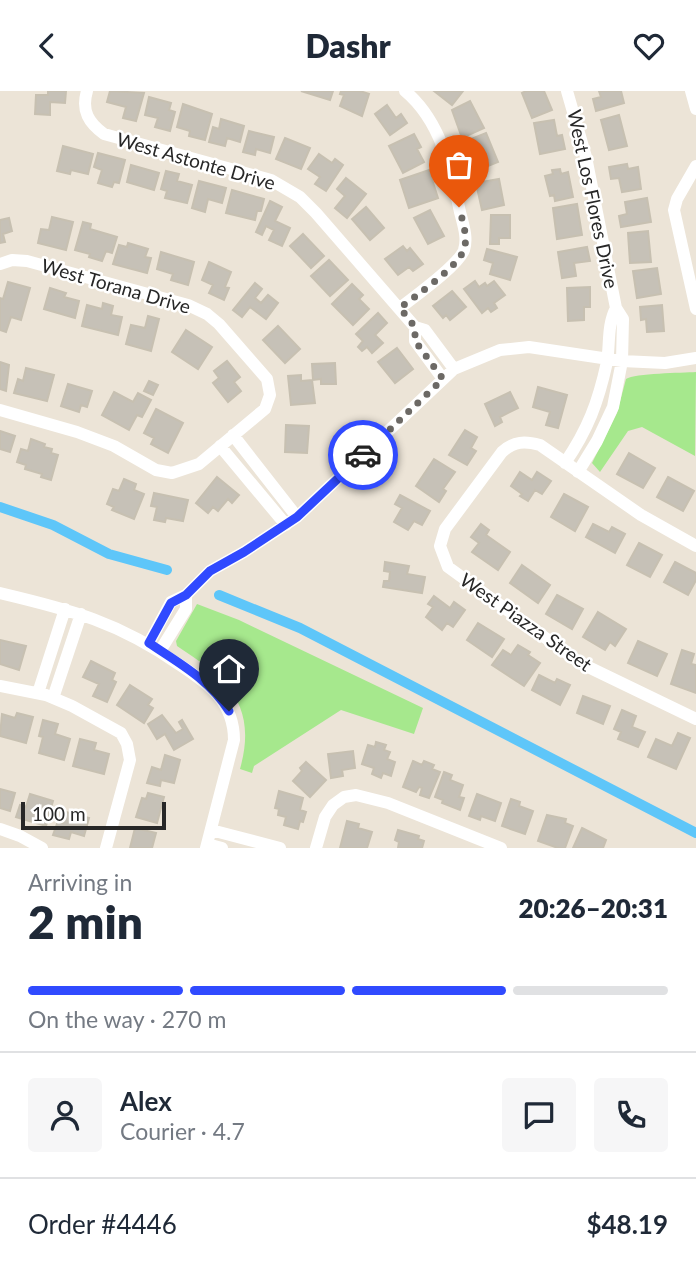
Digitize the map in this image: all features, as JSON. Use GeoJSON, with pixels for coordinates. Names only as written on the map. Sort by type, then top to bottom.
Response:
{"type":"FeatureCollection","features":[{"type":"Feature","properties":{"kind":"street","name":"West Astonte Drive"},"geometry":{"type":"LineString","coordinates":[[87,91],[85,109],[89,121],[104,134],[271,180],[286,187],[316,213],[415,327],[425,330],[454,369]]}},
{"type":"Feature","properties":{"kind":"street"},"geometry":{"type":"LineString","coordinates":[[400,308],[459,260],[465,248],[465,234],[449,160],[434,128],[414,99],[405,91]]}},
{"type":"Feature","properties":{"kind":"street","name":"West Los Flores Drive"},"geometry":{"type":"LineString","coordinates":[[567,91],[586,157],[616,309],[624,319],[622,361],[613,407],[578,472]]}},
{"type":"Feature","properties":{"kind":"street"},"geometry":{"type":"LineString","coordinates":[[691,91],[696,109]]}},
{"type":"Feature","properties":{"kind":"street"},"geometry":{"type":"LineString","coordinates":[[696,166],[677,199],[674,210],[696,309]]}},
{"type":"Feature","properties":{"kind":"street","name":"West Torana Drive"},"geometry":{"type":"LineString","coordinates":[[2,264],[12,260],[27,261],[188,305],[206,314],[219,324],[267,379],[271,395],[265,409],[233,435]]}},
{"type":"Feature","properties":{"kind":"street","name":"West Los Flores Drive"},"geometry":{"type":"LineString","coordinates":[[565,463],[584,435],[593,413],[607,359],[611,317],[616,309]]}},
{"type":"Feature","properties":{"kind":"street","name":"West Astonte Drive"},"geometry":{"type":"LineString","coordinates":[[415,327],[415,341],[443,379]]}},
{"type":"Feature","properties":{"kind":"street"},"geometry":{"type":"LineString","coordinates":[[149,643],[171,603],[186,595],[210,571],[291,521],[454,369],[500,350],[529,347],[622,361],[665,363],[696,358]]}},
{"type":"Feature","properties":{"kind":"street"},"geometry":{"type":"LineString","coordinates":[[0,410],[77,432],[114,446],[145,465],[172,473],[199,464],[233,435],[291,521]]}},
{"type":"Feature","properties":{"kind":"street","name":"West Piazza Street"},"geometry":{"type":"LineString","coordinates":[[565,463],[540,445],[520,442],[510,445],[445,529],[440,540],[440,552],[448,567],[580,663],[696,719]]}},
{"type":"Feature","properties":{"kind":"street"},"geometry":{"type":"LineString","coordinates":[[220,446],[291,521]]}},
{"type":"Feature","properties":{"kind":"street"},"geometry":{"type":"LineString","coordinates":[[565,463],[641,515],[696,546]]}},
{"type":"Feature","properties":{"kind":"street"},"geometry":{"type":"LineString","coordinates":[[0,593],[65,609],[123,630],[149,643],[208,683],[220,695],[234,726],[232,753],[206,846],[222,848]]}},
{"type":"Feature","properties":{"kind":"street"},"geometry":{"type":"LineString","coordinates":[[160,651],[186,609],[186,595]]}},
{"type":"Feature","properties":{"kind":"street"},"geometry":{"type":"LineString","coordinates":[[38,693],[65,609]]}},
{"type":"Feature","properties":{"kind":"street"},"geometry":{"type":"LineString","coordinates":[[53,698],[81,614]]}},
{"type":"Feature","properties":{"kind":"street"},"geometry":{"type":"LineString","coordinates":[[0,686],[53,698],[121,733],[127,744],[130,760],[106,848]]}},
{"type":"Feature","properties":{"kind":"street"},"geometry":{"type":"LineString","coordinates":[[316,848],[325,817],[332,805],[344,797],[356,795],[369,796],[501,848]]}},
{"type":"Feature","properties":{"kind":"street"},"geometry":{"type":"LineString","coordinates":[[0,829],[42,848]]}},
{"type":"Feature","properties":{"kind":"street"},"geometry":{"type":"LineString","coordinates":[[211,830],[280,848]]}},
{"type":"Feature","properties":{"kind":"green space"},"geometry":{"type":"Polygon","coordinates":[[[696,372],[695,456],[642,427],[628,431],[600,472],[592,463],[617,413],[626,379],[648,374],[696,372]]]}},
{"type":"Feature","properties":{"kind":"green space"},"geometry":{"type":"Polygon","coordinates":[[[197,604],[239,620],[423,708],[414,734],[341,710],[254,766],[252,773],[240,769],[245,746],[245,727],[234,695],[224,682],[177,646],[176,641],[197,604]]]}},
{"type":"Feature","properties":{"kind":"building"},"geometry":{"type":"Polygon","coordinates":[[[48,91],[66,91],[65,103],[50,102],[50,115],[35,114],[36,95],[48,95],[48,91]]]}},
{"type":"Feature","properties":{"kind":"building"},"geometry":{"type":"Polygon","coordinates":[[[110,91],[144,93],[136,121],[123,118],[126,107],[107,102],[110,91]]]}},
{"type":"Feature","properties":{"kind":"building"},"geometry":{"type":"Polygon","coordinates":[[[301,91],[333,91],[330,100],[301,91]]]}},
{"type":"Feature","properties":{"kind":"building"},"geometry":{"type":"Polygon","coordinates":[[[341,91],[369,94],[362,116],[340,106],[344,95],[340,94],[341,91]]]}},
{"type":"Feature","properties":{"kind":"building"},"geometry":{"type":"Polygon","coordinates":[[[434,91],[463,91],[452,105],[434,91]]]}},
{"type":"Feature","properties":{"kind":"building"},"geometry":{"type":"Polygon","coordinates":[[[544,91],[552,110],[532,118],[522,93],[544,91]]]}},
{"type":"Feature","properties":{"kind":"building"},"geometry":{"type":"Polygon","coordinates":[[[599,91],[621,91],[624,103],[596,111],[593,99],[601,97],[599,91]]]}},
{"type":"Feature","properties":{"kind":"building"},"geometry":{"type":"Polygon","coordinates":[[[149,97],[171,103],[169,110],[175,112],[170,131],[155,127],[158,118],[145,115],[149,97]]]}},
{"type":"Feature","properties":{"kind":"building"},"geometry":{"type":"Polygon","coordinates":[[[470,101],[484,128],[462,138],[452,110],[470,101]]]}},
{"type":"Feature","properties":{"kind":"building"},"geometry":{"type":"Polygon","coordinates":[[[183,104],[212,114],[205,140],[189,136],[190,131],[177,127],[183,104]]]}},
{"type":"Feature","properties":{"kind":"building"},"geometry":{"type":"Polygon","coordinates":[[[387,105],[396,118],[401,114],[407,123],[390,135],[375,114],[387,105]]]}},
{"type":"Feature","properties":{"kind":"building"},"geometry":{"type":"Polygon","coordinates":[[[619,115],[627,146],[609,150],[601,120],[619,115]]]}},
{"type":"Feature","properties":{"kind":"building"},"geometry":{"type":"Polygon","coordinates":[[[221,119],[244,126],[240,142],[227,138],[225,146],[209,142],[213,127],[219,129],[221,119]]]}},
{"type":"Feature","properties":{"kind":"building"},"geometry":{"type":"Polygon","coordinates":[[[554,120],[557,136],[562,135],[565,149],[540,154],[534,123],[554,120]]]}},
{"type":"Feature","properties":{"kind":"building"},"geometry":{"type":"Polygon","coordinates":[[[249,131],[274,137],[270,153],[256,149],[255,155],[243,152],[249,131]]]}},
{"type":"Feature","properties":{"kind":"building"},"geometry":{"type":"Polygon","coordinates":[[[486,133],[498,162],[478,170],[466,141],[486,133]]]}},
{"type":"Feature","properties":{"kind":"building"},"geometry":{"type":"Polygon","coordinates":[[[414,134],[421,147],[417,149],[424,162],[403,173],[389,146],[414,134]]]}},
{"type":"Feature","properties":{"kind":"building"},"geometry":{"type":"Polygon","coordinates":[[[285,138],[310,148],[301,169],[276,159],[285,138]]]}},
{"type":"Feature","properties":{"kind":"building"},"geometry":{"type":"Polygon","coordinates":[[[63,146],[93,154],[88,174],[71,170],[70,174],[57,171],[63,146]]]}},
{"type":"Feature","properties":{"kind":"building"},"geometry":{"type":"Polygon","coordinates":[[[98,153],[125,160],[119,183],[114,182],[112,187],[98,183],[102,170],[94,167],[98,153]]]}},
{"type":"Feature","properties":{"kind":"building"},"geometry":{"type":"Polygon","coordinates":[[[319,154],[332,163],[335,159],[343,165],[326,191],[315,184],[320,177],[308,169],[319,154]]]}},
{"type":"Feature","properties":{"kind":"building"},"geometry":{"type":"Polygon","coordinates":[[[627,164],[628,169],[638,167],[641,189],[622,192],[619,178],[611,179],[609,167],[627,164]]]}},
{"type":"Feature","properties":{"kind":"building"},"geometry":{"type":"Polygon","coordinates":[[[131,165],[159,173],[154,190],[127,182],[131,165]]]}},
{"type":"Feature","properties":{"kind":"building"},"geometry":{"type":"Polygon","coordinates":[[[560,169],[561,174],[568,172],[573,197],[555,201],[554,195],[550,196],[545,176],[553,174],[552,170],[560,169]]]}},
{"type":"Feature","properties":{"kind":"building"},"geometry":{"type":"Polygon","coordinates":[[[429,170],[438,198],[409,208],[400,180],[429,170]]]}},
{"type":"Feature","properties":{"kind":"building"},"geometry":{"type":"Polygon","coordinates":[[[166,171],[179,174],[177,181],[192,185],[187,203],[165,198],[167,191],[161,189],[166,171]]]}},
{"type":"Feature","properties":{"kind":"building"},"geometry":{"type":"Polygon","coordinates":[[[346,178],[366,194],[347,218],[335,208],[345,196],[337,189],[346,178]]]}},
{"type":"Feature","properties":{"kind":"building"},"geometry":{"type":"Polygon","coordinates":[[[499,179],[504,205],[482,210],[476,183],[499,179]]]}},
{"type":"Feature","properties":{"kind":"building"},"geometry":{"type":"Polygon","coordinates":[[[199,181],[226,188],[222,203],[208,199],[205,212],[192,208],[199,181]]]}},
{"type":"Feature","properties":{"kind":"building"},"geometry":{"type":"Polygon","coordinates":[[[232,190],[264,199],[255,220],[226,213],[232,190]]]}},
{"type":"Feature","properties":{"kind":"building"},"geometry":{"type":"Polygon","coordinates":[[[647,198],[651,222],[621,227],[619,216],[627,214],[625,202],[647,198]]]}},
{"type":"Feature","properties":{"kind":"building"},"geometry":{"type":"Polygon","coordinates":[[[270,201],[282,207],[275,221],[290,228],[282,246],[269,240],[274,230],[266,226],[262,235],[256,232],[270,201]]]}},
{"type":"Feature","properties":{"kind":"building"},"geometry":{"type":"Polygon","coordinates":[[[577,204],[582,235],[557,239],[553,208],[577,204]]]}},
{"type":"Feature","properties":{"kind":"building"},"geometry":{"type":"Polygon","coordinates":[[[366,207],[384,228],[370,240],[352,219],[366,207]]]}},
{"type":"Feature","properties":{"kind":"building"},"geometry":{"type":"Polygon","coordinates":[[[430,210],[444,236],[428,244],[414,218],[430,210]]]}},
{"type":"Feature","properties":{"kind":"building"},"geometry":{"type":"Polygon","coordinates":[[[491,215],[510,215],[510,238],[499,238],[499,244],[490,244],[491,215]]]}},
{"type":"Feature","properties":{"kind":"building"},"geometry":{"type":"Polygon","coordinates":[[[52,217],[73,222],[66,250],[38,243],[41,229],[49,230],[52,217]]]}},
{"type":"Feature","properties":{"kind":"building"},"geometry":{"type":"Polygon","coordinates":[[[9,218],[12,231],[3,234],[5,242],[0,243],[0,220],[9,218]]]}},
{"type":"Feature","properties":{"kind":"building"},"geometry":{"type":"Polygon","coordinates":[[[83,222],[91,224],[90,229],[117,237],[112,253],[106,251],[102,261],[75,250],[83,222]]]}},
{"type":"Feature","properties":{"kind":"building"},"geometry":{"type":"Polygon","coordinates":[[[648,231],[651,262],[630,263],[628,233],[648,231]]]}},
{"type":"Feature","properties":{"kind":"building"},"geometry":{"type":"Polygon","coordinates":[[[303,234],[324,256],[311,268],[290,246],[303,234]]]}},
{"type":"Feature","properties":{"kind":"building"},"geometry":{"type":"Polygon","coordinates":[[[128,243],[148,249],[145,257],[151,258],[147,273],[113,264],[119,245],[127,247],[128,243]]]}},
{"type":"Feature","properties":{"kind":"building"},"geometry":{"type":"Polygon","coordinates":[[[403,246],[407,251],[410,248],[423,264],[413,271],[409,267],[398,275],[385,259],[403,246]]]}},
{"type":"Feature","properties":{"kind":"building"},"geometry":{"type":"Polygon","coordinates":[[[587,247],[590,261],[574,263],[576,276],[562,278],[558,252],[587,247]]]}},
{"type":"Feature","properties":{"kind":"building"},"geometry":{"type":"Polygon","coordinates":[[[487,249],[517,257],[510,280],[490,274],[493,263],[484,260],[487,249]]]}},
{"type":"Feature","properties":{"kind":"building"},"geometry":{"type":"Polygon","coordinates":[[[161,252],[194,262],[188,285],[171,280],[173,274],[157,269],[161,252]]]}},
{"type":"Feature","properties":{"kind":"building"},"geometry":{"type":"Polygon","coordinates":[[[329,260],[348,280],[330,296],[311,276],[329,260]]]}},
{"type":"Feature","properties":{"kind":"building"},"geometry":{"type":"Polygon","coordinates":[[[209,262],[231,272],[225,287],[229,288],[224,300],[209,293],[213,285],[202,280],[209,262]]]}},
{"type":"Feature","properties":{"kind":"building"},"geometry":{"type":"Polygon","coordinates":[[[657,268],[661,294],[637,298],[633,271],[657,268]]]}},
{"type":"Feature","properties":{"kind":"building"},"geometry":{"type":"Polygon","coordinates":[[[475,281],[479,287],[494,281],[505,295],[494,303],[497,308],[491,312],[488,308],[482,313],[464,289],[475,281]]]}},
{"type":"Feature","properties":{"kind":"building"},"geometry":{"type":"Polygon","coordinates":[[[8,282],[30,288],[21,320],[11,317],[6,332],[0,330],[0,298],[3,299],[8,282]]]}},
{"type":"Feature","properties":{"kind":"building"},"geometry":{"type":"Polygon","coordinates":[[[255,283],[262,289],[255,298],[261,303],[268,295],[278,303],[266,319],[250,307],[242,317],[233,310],[255,283]]]}},
{"type":"Feature","properties":{"kind":"building"},"geometry":{"type":"Polygon","coordinates":[[[352,284],[363,295],[359,299],[369,309],[353,325],[332,304],[352,284]]]}},
{"type":"Feature","properties":{"kind":"building"},"geometry":{"type":"Polygon","coordinates":[[[590,287],[590,307],[584,307],[584,320],[568,321],[567,288],[590,287]]]}},
{"type":"Feature","properties":{"kind":"building"},"geometry":{"type":"Polygon","coordinates":[[[50,288],[66,293],[64,297],[79,301],[75,318],[44,309],[50,288]]]}},
{"type":"Feature","properties":{"kind":"building"},"geometry":{"type":"Polygon","coordinates":[[[452,291],[466,307],[450,320],[446,315],[443,318],[433,306],[452,291]]]}},
{"type":"Feature","properties":{"kind":"building"},"geometry":{"type":"Polygon","coordinates":[[[103,303],[113,306],[111,315],[122,317],[118,335],[82,326],[87,305],[102,309],[103,303]]]}},
{"type":"Feature","properties":{"kind":"building"},"geometry":{"type":"Polygon","coordinates":[[[662,305],[664,331],[647,332],[646,319],[641,320],[640,307],[662,305]]]}},
{"type":"Feature","properties":{"kind":"building"},"geometry":{"type":"Polygon","coordinates":[[[378,313],[387,323],[375,335],[383,343],[372,353],[367,347],[362,351],[358,347],[363,341],[356,334],[378,313]]]}},
{"type":"Feature","properties":{"kind":"building"},"geometry":{"type":"Polygon","coordinates":[[[148,316],[159,319],[151,351],[126,344],[131,325],[145,328],[148,316]]]}},
{"type":"Feature","properties":{"kind":"building"},"geometry":{"type":"Polygon","coordinates":[[[278,326],[300,349],[285,363],[263,340],[278,326]]]}},
{"type":"Feature","properties":{"kind":"building"},"geometry":{"type":"Polygon","coordinates":[[[186,330],[212,347],[198,369],[172,352],[186,330]]]}},
{"type":"Feature","properties":{"kind":"building"},"geometry":{"type":"Polygon","coordinates":[[[397,348],[413,369],[395,383],[378,362],[397,348]]]}},
{"type":"Feature","properties":{"kind":"building"},"geometry":{"type":"Polygon","coordinates":[[[227,361],[240,377],[234,382],[241,391],[228,402],[213,383],[219,378],[214,371],[227,361]]]}},
{"type":"Feature","properties":{"kind":"building"},"geometry":{"type":"Polygon","coordinates":[[[0,362],[9,365],[6,391],[0,389],[0,362]]]}},
{"type":"Feature","properties":{"kind":"building"},"geometry":{"type":"Polygon","coordinates":[[[335,363],[336,384],[321,384],[321,379],[313,380],[312,364],[335,363]]]}},
{"type":"Feature","properties":{"kind":"building"},"geometry":{"type":"Polygon","coordinates":[[[26,368],[54,375],[47,401],[14,393],[18,379],[23,381],[26,368]]]}},
{"type":"Feature","properties":{"kind":"building"},"geometry":{"type":"Polygon","coordinates":[[[301,375],[301,381],[312,380],[315,403],[291,405],[288,376],[301,375]]]}},
{"type":"Feature","properties":{"kind":"building"},"geometry":{"type":"Polygon","coordinates":[[[149,381],[158,385],[153,395],[144,391],[149,381]]]}},
{"type":"Feature","properties":{"kind":"building"},"geometry":{"type":"Polygon","coordinates":[[[68,384],[92,391],[87,407],[81,405],[79,412],[61,406],[68,384]]]}},
{"type":"Feature","properties":{"kind":"building"},"geometry":{"type":"Polygon","coordinates":[[[538,387],[567,395],[558,428],[546,425],[550,412],[533,407],[538,387]]]}},
{"type":"Feature","properties":{"kind":"building"},"geometry":{"type":"Polygon","coordinates":[[[114,392],[133,402],[138,393],[151,400],[142,417],[137,415],[129,430],[102,415],[114,392]]]}},
{"type":"Feature","properties":{"kind":"building"},"geometry":{"type":"Polygon","coordinates":[[[510,392],[518,408],[500,417],[502,422],[495,426],[485,404],[510,392]]]}},
{"type":"Feature","properties":{"kind":"building"},"geometry":{"type":"Polygon","coordinates":[[[156,409],[183,423],[168,453],[151,444],[154,438],[144,433],[156,409]]]}},
{"type":"Feature","properties":{"kind":"building"},"geometry":{"type":"Polygon","coordinates":[[[286,425],[309,426],[307,453],[285,452],[286,425]]]}},
{"type":"Feature","properties":{"kind":"building"},"geometry":{"type":"Polygon","coordinates":[[[465,430],[477,437],[471,448],[476,451],[467,465],[449,455],[465,430]]]}},
{"type":"Feature","properties":{"kind":"building"},"geometry":{"type":"Polygon","coordinates":[[[0,431],[15,436],[10,452],[0,449],[0,431]]]}},
{"type":"Feature","properties":{"kind":"building"},"geometry":{"type":"Polygon","coordinates":[[[31,439],[45,444],[44,447],[52,449],[51,453],[58,455],[51,480],[25,469],[26,465],[17,462],[21,449],[28,451],[31,439]]]}},
{"type":"Feature","properties":{"kind":"building"},"geometry":{"type":"Polygon","coordinates":[[[629,453],[655,468],[643,488],[617,474],[629,453]]]}},
{"type":"Feature","properties":{"kind":"building"},"geometry":{"type":"Polygon","coordinates":[[[434,459],[455,472],[443,489],[446,491],[439,502],[416,486],[434,459]]]}},
{"type":"Feature","properties":{"kind":"building"},"geometry":{"type":"Polygon","coordinates":[[[520,472],[532,480],[537,472],[551,481],[542,494],[535,490],[528,501],[511,486],[520,472]]]}},
{"type":"Feature","properties":{"kind":"building"},"geometry":{"type":"Polygon","coordinates":[[[217,477],[239,495],[232,503],[228,499],[218,511],[213,507],[208,513],[196,503],[217,477]]]}},
{"type":"Feature","properties":{"kind":"building"},"geometry":{"type":"Polygon","coordinates":[[[668,477],[694,491],[683,511],[657,497],[668,477]]]}},
{"type":"Feature","properties":{"kind":"building"},"geometry":{"type":"Polygon","coordinates":[[[124,479],[136,484],[134,490],[144,494],[134,519],[112,510],[114,507],[107,504],[113,489],[119,491],[124,479]]]}},
{"type":"Feature","properties":{"kind":"building"},"geometry":{"type":"Polygon","coordinates":[[[154,493],[188,500],[183,521],[166,518],[165,522],[154,520],[157,507],[151,506],[154,493]]]}},
{"type":"Feature","properties":{"kind":"building"},"geometry":{"type":"Polygon","coordinates":[[[564,494],[588,507],[575,531],[551,517],[564,494]]]}},
{"type":"Feature","properties":{"kind":"building"},"geometry":{"type":"Polygon","coordinates":[[[400,495],[430,511],[422,525],[414,521],[408,530],[394,522],[402,508],[395,504],[400,495]]]}},
{"type":"Feature","properties":{"kind":"building"},"geometry":{"type":"Polygon","coordinates":[[[481,524],[489,530],[486,535],[510,552],[498,570],[472,552],[479,543],[471,537],[481,524]]]}},
{"type":"Feature","properties":{"kind":"building"},"geometry":{"type":"Polygon","coordinates":[[[593,524],[609,532],[612,527],[625,534],[615,553],[586,537],[593,524]]]}},
{"type":"Feature","properties":{"kind":"building"},"geometry":{"type":"Polygon","coordinates":[[[639,543],[662,555],[650,577],[627,565],[639,543]]]}},
{"type":"Feature","properties":{"kind":"building"},"geometry":{"type":"Polygon","coordinates":[[[385,562],[409,566],[407,574],[425,577],[422,593],[383,587],[384,581],[389,581],[390,572],[384,571],[385,562]]]}},
{"type":"Feature","properties":{"kind":"building"},"geometry":{"type":"Polygon","coordinates":[[[675,562],[696,573],[696,580],[688,595],[664,582],[675,562]]]}},
{"type":"Feature","properties":{"kind":"building"},"geometry":{"type":"Polygon","coordinates":[[[522,565],[550,585],[538,603],[510,583],[522,565]]]}},
{"type":"Feature","properties":{"kind":"building"},"geometry":{"type":"Polygon","coordinates":[[[557,595],[583,609],[572,629],[546,614],[557,595]]]}},
{"type":"Feature","properties":{"kind":"building"},"geometry":{"type":"Polygon","coordinates":[[[434,596],[450,608],[454,602],[465,610],[453,627],[447,623],[442,630],[426,617],[433,607],[428,604],[434,596]]]}},
{"type":"Feature","properties":{"kind":"building"},"geometry":{"type":"Polygon","coordinates":[[[598,612],[626,629],[615,646],[610,642],[605,650],[583,637],[598,612]]]}},
{"type":"Feature","properties":{"kind":"building"},"geometry":{"type":"Polygon","coordinates":[[[478,623],[504,639],[492,657],[467,640],[478,623]]]}},
{"type":"Feature","properties":{"kind":"building"},"geometry":{"type":"Polygon","coordinates":[[[0,640],[26,646],[19,670],[0,664],[0,640]]]}},
{"type":"Feature","properties":{"kind":"building"},"geometry":{"type":"Polygon","coordinates":[[[638,641],[667,654],[657,676],[628,663],[638,641]]]}},
{"type":"Feature","properties":{"kind":"building"},"geometry":{"type":"Polygon","coordinates":[[[518,645],[530,652],[528,655],[540,663],[524,686],[492,665],[503,650],[511,655],[518,645]]]}},
{"type":"Feature","properties":{"kind":"building"},"geometry":{"type":"Polygon","coordinates":[[[682,650],[694,654],[691,664],[696,665],[696,693],[671,684],[682,650]]]}},
{"type":"Feature","properties":{"kind":"building"},"geometry":{"type":"Polygon","coordinates":[[[91,661],[115,673],[112,680],[116,682],[107,702],[93,696],[99,684],[83,677],[91,661]]]}},
{"type":"Feature","properties":{"kind":"building"},"geometry":{"type":"Polygon","coordinates":[[[539,675],[555,683],[557,679],[570,685],[560,705],[532,690],[539,675]]]}},
{"type":"Feature","properties":{"kind":"building"},"geometry":{"type":"Polygon","coordinates":[[[130,685],[152,699],[148,705],[153,708],[144,723],[117,705],[130,685]]]}},
{"type":"Feature","properties":{"kind":"building"},"geometry":{"type":"Polygon","coordinates":[[[583,696],[610,706],[603,724],[577,713],[583,696]]]}},
{"type":"Feature","properties":{"kind":"building"},"geometry":{"type":"Polygon","coordinates":[[[622,710],[636,716],[632,727],[645,732],[638,747],[618,739],[621,732],[614,729],[622,710]]]}},
{"type":"Feature","properties":{"kind":"building"},"geometry":{"type":"Polygon","coordinates":[[[17,713],[33,717],[26,743],[0,736],[2,714],[15,718],[17,713]]]}},
{"type":"Feature","properties":{"kind":"building"},"geometry":{"type":"Polygon","coordinates":[[[162,715],[176,733],[183,729],[179,722],[182,720],[193,739],[174,750],[165,734],[157,739],[148,724],[162,715]]]}},
{"type":"Feature","properties":{"kind":"building"},"geometry":{"type":"Polygon","coordinates":[[[43,720],[58,724],[55,734],[70,739],[64,760],[39,753],[43,720]]]}},
{"type":"Feature","properties":{"kind":"building"},"geometry":{"type":"Polygon","coordinates":[[[678,733],[690,738],[676,769],[648,757],[656,739],[672,746],[678,733]]]}},
{"type":"Feature","properties":{"kind":"building"},"geometry":{"type":"Polygon","coordinates":[[[80,739],[96,743],[94,750],[109,754],[104,774],[73,766],[80,739]]]}},
{"type":"Feature","properties":{"kind":"building"},"geometry":{"type":"Polygon","coordinates":[[[376,742],[386,745],[384,750],[390,752],[387,759],[395,762],[391,776],[383,773],[381,778],[372,774],[374,768],[362,764],[368,745],[375,747],[376,742]]]}},
{"type":"Feature","properties":{"kind":"building"},"geometry":{"type":"Polygon","coordinates":[[[353,751],[355,768],[342,770],[343,776],[331,778],[328,754],[353,751]]]}},
{"type":"Feature","properties":{"kind":"building"},"geometry":{"type":"Polygon","coordinates":[[[165,755],[180,760],[174,783],[161,780],[160,786],[147,783],[152,767],[161,770],[165,755]]]}},
{"type":"Feature","properties":{"kind":"building"},"geometry":{"type":"Polygon","coordinates":[[[413,761],[422,765],[424,761],[434,765],[432,769],[440,772],[429,798],[420,795],[422,788],[419,787],[416,792],[403,787],[413,761]]]}},
{"type":"Feature","properties":{"kind":"building"},"geometry":{"type":"Polygon","coordinates":[[[306,762],[326,780],[310,797],[293,781],[306,762]]]}},
{"type":"Feature","properties":{"kind":"building"},"geometry":{"type":"Polygon","coordinates":[[[444,772],[452,775],[450,780],[463,785],[459,797],[464,798],[460,810],[435,797],[444,772]]]}},
{"type":"Feature","properties":{"kind":"building"},"geometry":{"type":"Polygon","coordinates":[[[0,789],[15,793],[10,811],[0,808],[0,789]]]}},
{"type":"Feature","properties":{"kind":"building"},"geometry":{"type":"Polygon","coordinates":[[[279,791],[303,798],[300,810],[306,812],[298,829],[284,825],[286,817],[278,815],[279,809],[275,808],[279,791]]]}},
{"type":"Feature","properties":{"kind":"building"},"geometry":{"type":"Polygon","coordinates":[[[148,793],[164,797],[157,823],[136,817],[142,798],[146,799],[148,793]]]}},
{"type":"Feature","properties":{"kind":"building"},"geometry":{"type":"Polygon","coordinates":[[[30,794],[53,801],[46,826],[16,817],[20,805],[26,807],[30,794]]]}},
{"type":"Feature","properties":{"kind":"building"},"geometry":{"type":"Polygon","coordinates":[[[477,794],[501,803],[495,821],[481,816],[480,820],[469,816],[477,794]]]}},
{"type":"Feature","properties":{"kind":"building"},"geometry":{"type":"Polygon","coordinates":[[[511,799],[520,802],[519,806],[533,811],[525,834],[502,826],[511,799]]]}},
{"type":"Feature","properties":{"kind":"building"},"geometry":{"type":"Polygon","coordinates":[[[66,812],[89,818],[84,836],[71,832],[69,839],[53,835],[58,821],[63,823],[66,812]]]}},
{"type":"Feature","properties":{"kind":"building"},"geometry":{"type":"Polygon","coordinates":[[[547,815],[566,819],[565,823],[573,826],[565,848],[538,841],[547,815]]]}},
{"type":"Feature","properties":{"kind":"building"},"geometry":{"type":"Polygon","coordinates":[[[347,821],[372,832],[367,848],[340,848],[347,821]]]}},
{"type":"Feature","properties":{"kind":"building"},"geometry":{"type":"Polygon","coordinates":[[[135,828],[156,833],[152,848],[130,848],[135,828]]]}},
{"type":"Feature","properties":{"kind":"building"},"geometry":{"type":"Polygon","coordinates":[[[582,828],[606,840],[603,848],[573,848],[582,828]]]}},
{"type":"Feature","properties":{"kind":"building"},"geometry":{"type":"Polygon","coordinates":[[[398,830],[419,836],[418,839],[424,841],[422,848],[398,848],[399,842],[395,840],[398,830]]]}},
{"type":"Feature","properties":{"kind":"waterway"},"geometry":{"type":"LineString","coordinates":[[0,507],[53,525],[109,554],[167,570]]}},
{"type":"Feature","properties":{"kind":"waterway"},"geometry":{"type":"LineString","coordinates":[[219,595],[300,628],[696,833]]}},
{"type":"Feature","properties":{"kind":"way so far"},"geometry":{"type":"LineString","coordinates":[[363,455],[443,379],[415,341],[415,327],[400,308],[459,260],[465,248],[465,234],[459,207]]}},
{"type":"Feature","properties":{"kind":"route"},"geometry":{"type":"LineString","coordinates":[[229,711],[220,695],[208,683],[149,643],[171,603],[186,595],[210,571],[297,517],[363,455]]}}]}
